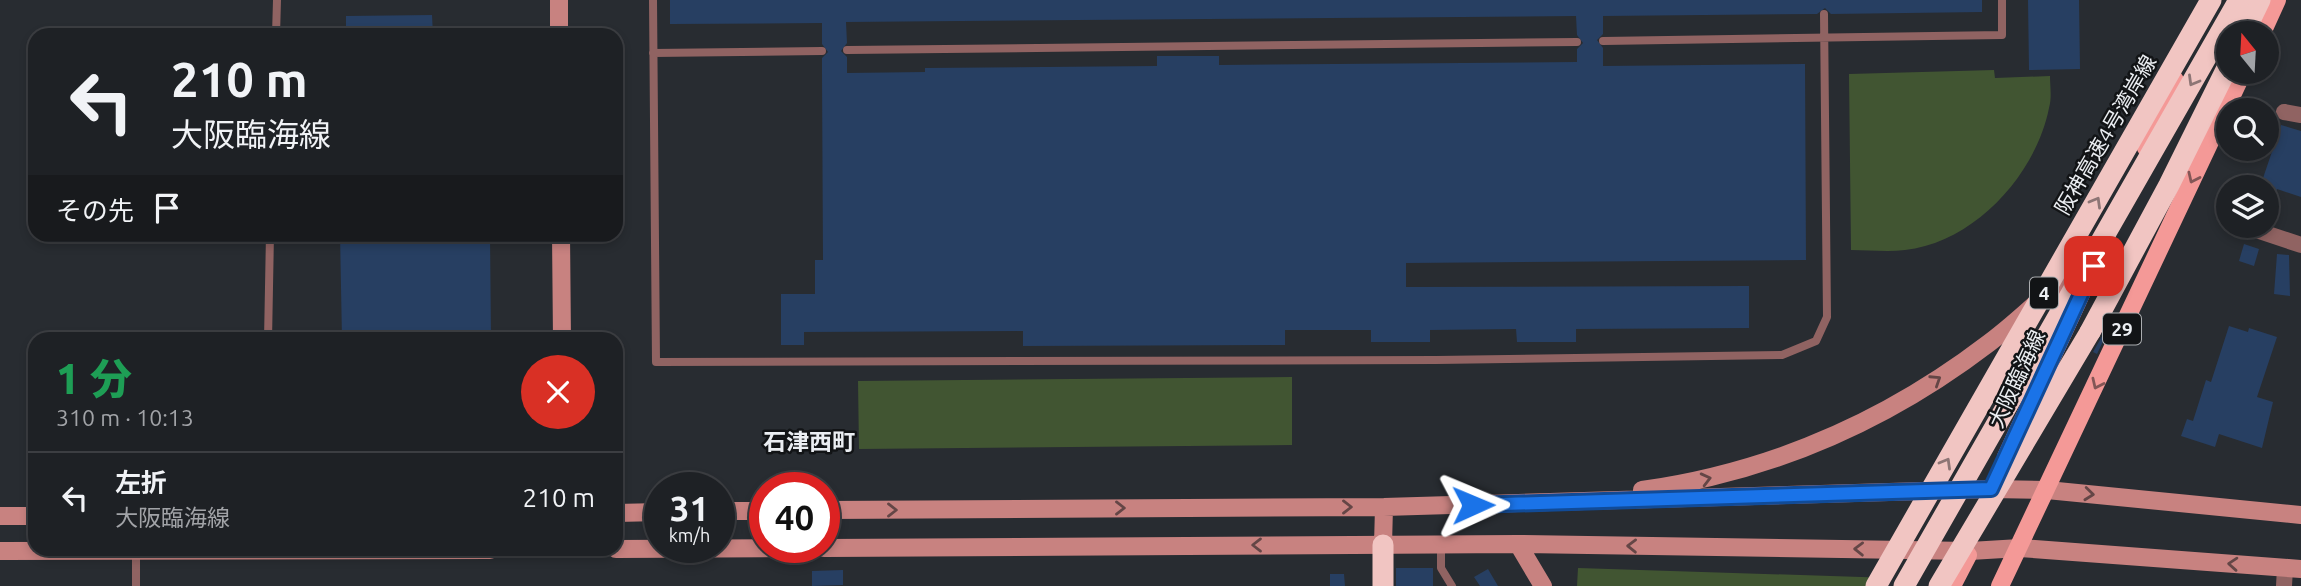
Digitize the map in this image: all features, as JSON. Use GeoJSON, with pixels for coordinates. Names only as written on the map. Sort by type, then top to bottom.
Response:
{"type":"FeatureCollection","features":[{"type":"Feature","properties":{"kind":"highway","name":"阪神高速4号湾岸線"},"geometry":{"type":"LineString","coordinates":[[1876,586],[2210,0]]}},
{"type":"Feature","properties":{"kind":"highway","name":"4"},"geometry":{"type":"LineString","coordinates":[[1904,586],[2239,0]]}},
{"type":"Feature","properties":{"kind":"highway"},"geometry":{"type":"LineString","coordinates":[[2250,21],[2260,0]]}},
{"type":"Feature","properties":{"kind":"highway"},"geometry":{"type":"LineString","coordinates":[[1939,586],[2090,332],[2169,185],[2219,84]]}},
{"type":"Feature","properties":{"kind":"highway"},"geometry":{"type":"LineString","coordinates":[[1383,545],[1383,586]]}},
{"type":"Feature","properties":{"kind":"main road","name":"大阪臨海線"},"geometry":{"type":"LineString","coordinates":[[1952,586],[1970,551],[1991,489],[2105,241],[2210,0]]}},
{"type":"Feature","properties":{"kind":"main road"},"geometry":{"type":"LineString","coordinates":[[2267,21],[2277,0]]}},
{"type":"Feature","properties":{"kind":"main road","name":"29"},"geometry":{"type":"LineString","coordinates":[[2000,586],[2238,84]]}},
{"type":"Feature","properties":{"kind":"street"},"geometry":{"type":"LineString","coordinates":[[559,0],[559,28]]}},
{"type":"Feature","properties":{"kind":"street"},"geometry":{"type":"LineString","coordinates":[[2284,112],[2301,115]]}},
{"type":"Feature","properties":{"kind":"street"},"geometry":{"type":"LineString","coordinates":[[2279,238],[2301,245]]}},
{"type":"Feature","properties":{"kind":"street"},"geometry":{"type":"LineString","coordinates":[[1541,503],[1690,483],[1764,462],[1879,415],[1955,368],[2027,312],[2105,241]]}},
{"type":"Feature","properties":{"kind":"street"},"geometry":{"type":"LineString","coordinates":[[561,242],[562,332]]}},
{"type":"Feature","properties":{"kind":"street"},"geometry":{"type":"LineString","coordinates":[[840,510],[1384,507],[1991,489],[2047,490],[2301,515]]}},
{"type":"Feature","properties":{"kind":"street"},"geometry":{"type":"LineString","coordinates":[[1383,545],[1384,507]]}},
{"type":"Feature","properties":{"kind":"street"},"geometry":{"type":"LineString","coordinates":[[623,513],[644,512]]}},
{"type":"Feature","properties":{"kind":"street"},"geometry":{"type":"LineString","coordinates":[[0,516],[28,516]]}},
{"type":"Feature","properties":{"kind":"street"},"geometry":{"type":"LineString","coordinates":[[1518,544],[1543,586]]}},
{"type":"Feature","properties":{"kind":"street"},"geometry":{"type":"LineString","coordinates":[[840,548],[1518,544],[1970,551],[2020,548],[2293,568],[2284,586]]}},
{"type":"Feature","properties":{"kind":"street"},"geometry":{"type":"LineString","coordinates":[[623,549],[749,548]]}},
{"type":"Feature","properties":{"kind":"street"},"geometry":{"type":"LineString","coordinates":[[0,551],[28,551]]}},
{"type":"Feature","properties":{"kind":"lane"},"geometry":{"type":"LineString","coordinates":[[276,28],[277,0]]}},
{"type":"Feature","properties":{"kind":"lane"},"geometry":{"type":"LineString","coordinates":[[653,0],[656,362],[1436,360],[1782,355],[1816,341],[1827,317],[1824,14]]}},
{"type":"Feature","properties":{"kind":"lane"},"geometry":{"type":"LineString","coordinates":[[1603,41],[1824,40],[2002,35],[2002,0]]}},
{"type":"Feature","properties":{"kind":"lane"},"geometry":{"type":"LineString","coordinates":[[847,50],[1577,42]]}},
{"type":"Feature","properties":{"kind":"lane"},"geometry":{"type":"LineString","coordinates":[[653,53],[822,51]]}},
{"type":"Feature","properties":{"kind":"lane"},"geometry":{"type":"LineString","coordinates":[[268,332],[270,242]]}},
{"type":"Feature","properties":{"kind":"lane"},"geometry":{"type":"LineString","coordinates":[[1441,544],[1441,568],[1452,586]]}},
{"type":"Feature","properties":{"kind":"lane"},"geometry":{"type":"LineString","coordinates":[[136,556],[136,586]]}},
{"type":"Feature","properties":{"kind":"green space"},"geometry":{"type":"Polygon","coordinates":[[[1994,70],[1995,78],[2050,76],[2050,104],[2042,133],[2016,180],[1978,219],[1955,234],[1931,244],[1899,251],[1851,250],[1849,74],[1994,70]]]}},
{"type":"Feature","properties":{"kind":"green space"},"geometry":{"type":"Polygon","coordinates":[[[1292,377],[1292,445],[859,449],[858,381],[1292,377]]]}},
{"type":"Feature","properties":{"kind":"green space"},"geometry":{"type":"Polygon","coordinates":[[[1578,568],[1892,578],[1887,586],[1577,586],[1578,568]]]}},
{"type":"Feature","properties":{"kind":"building"},"geometry":{"type":"Polygon","coordinates":[[[670,0],[1982,0],[1982,12],[1831,14],[1825,8],[1817,14],[1603,16],[1603,34],[1597,40],[1603,48],[1603,66],[1805,64],[1806,260],[1406,263],[1406,287],[1749,286],[1749,328],[1576,329],[1576,342],[1517,342],[1516,329],[1430,330],[1430,342],[1371,342],[1371,330],[1285,330],[1285,345],[1023,346],[1023,331],[804,332],[804,345],[781,345],[781,294],[815,294],[815,260],[823,260],[822,58],[828,52],[822,44],[822,23],[670,24],[670,0]],[[1576,16],[846,22],[847,43],[841,51],[847,57],[847,73],[925,72],[925,68],[1157,66],[1157,56],[1219,56],[1219,65],[1577,62],[1577,49],[1583,43],[1577,35],[1576,16]]]}},
{"type":"Feature","properties":{"kind":"building"},"geometry":{"type":"Polygon","coordinates":[[[2028,0],[2079,0],[2080,69],[2029,70],[2028,0]]]}},
{"type":"Feature","properties":{"kind":"building"},"geometry":{"type":"Polygon","coordinates":[[[432,15],[433,28],[346,28],[346,16],[432,15]]]}},
{"type":"Feature","properties":{"kind":"building"},"geometry":{"type":"Polygon","coordinates":[[[2281,125],[2301,131],[2301,197],[2279,190],[2279,175],[2264,175],[2269,161],[2279,161],[2281,125]]]}},
{"type":"Feature","properties":{"kind":"building"},"geometry":{"type":"Polygon","coordinates":[[[340,242],[490,242],[491,332],[342,332],[340,242]]]}},
{"type":"Feature","properties":{"kind":"building"},"geometry":{"type":"Polygon","coordinates":[[[2244,244],[2259,249],[2254,266],[2239,261],[2244,244]]]}},
{"type":"Feature","properties":{"kind":"building"},"geometry":{"type":"Polygon","coordinates":[[[2277,254],[2289,255],[2290,296],[2274,294],[2277,254]]]}},
{"type":"Feature","properties":{"kind":"building"},"geometry":{"type":"Polygon","coordinates":[[[2109,324],[2111,325],[2097,354],[2093,352],[2109,324]]]}},
{"type":"Feature","properties":{"kind":"building"},"geometry":{"type":"Polygon","coordinates":[[[2229,326],[2248,332],[2249,328],[2277,337],[2257,397],[2273,402],[2262,448],[2219,434],[2215,447],[2181,436],[2187,419],[2193,421],[2206,380],[2211,382],[2229,326]]]}},
{"type":"Feature","properties":{"kind":"building"},"geometry":{"type":"Polygon","coordinates":[[[1396,568],[1433,568],[1433,586],[1396,586],[1396,568]]]}},
{"type":"Feature","properties":{"kind":"building"},"geometry":{"type":"Polygon","coordinates":[[[1488,569],[1498,586],[1480,586],[1474,577],[1488,569]]]}},
{"type":"Feature","properties":{"kind":"building"},"geometry":{"type":"Polygon","coordinates":[[[843,570],[843,585],[812,586],[812,571],[843,570]]]}},
{"type":"Feature","properties":{"kind":"building"},"geometry":{"type":"Polygon","coordinates":[[[1330,574],[1344,574],[1345,586],[1330,586],[1330,574]]]}},
{"type":"Feature","properties":{"kind":"district","name":"石津西町"},"geometry":{"type":"Point","coordinates":[809,442]}},
{"type":"Feature","properties":{"kind":"route"},"geometry":{"type":"LineString","coordinates":[[1473,505],[1991,489],[2094,266]]}}]}
